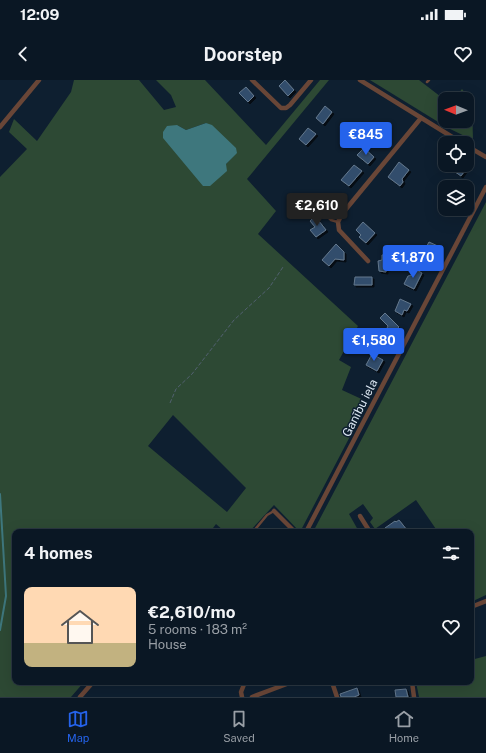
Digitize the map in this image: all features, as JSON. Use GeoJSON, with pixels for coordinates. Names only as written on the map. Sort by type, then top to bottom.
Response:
{"type":"FeatureCollection","features":[{"type":"Feature","properties":{"kind":"street"},"geometry":{"type":"LineString","coordinates":[[0,127],[39,80]]}},
{"type":"Feature","properties":{"kind":"street"},"geometry":{"type":"LineString","coordinates":[[252,80],[278,107],[286,108],[311,80]]}},
{"type":"Feature","properties":{"kind":"street"},"geometry":{"type":"LineString","coordinates":[[360,80],[451,136]]}},
{"type":"Feature","properties":{"kind":"street"},"geometry":{"type":"LineString","coordinates":[[368,261],[339,230],[338,222],[342,214],[421,118]]}},
{"type":"Feature","properties":{"kind":"street"},"geometry":{"type":"LineString","coordinates":[[474,150],[486,157]]}},
{"type":"Feature","properties":{"kind":"street","name":"Ganību iela"},"geometry":{"type":"LineString","coordinates":[[308,529],[486,187]]}},
{"type":"Feature","properties":{"kind":"street"},"geometry":{"type":"LineString","coordinates":[[274,511],[292,529]]}},
{"type":"Feature","properties":{"kind":"street"},"geometry":{"type":"LineString","coordinates":[[360,516],[368,529]]}},
{"type":"Feature","properties":{"kind":"street"},"geometry":{"type":"LineString","coordinates":[[474,606],[486,601]]}},
{"type":"Feature","properties":{"kind":"street"},"geometry":{"type":"LineString","coordinates":[[80,697],[90,685]]}},
{"type":"Feature","properties":{"kind":"street"},"geometry":{"type":"LineString","coordinates":[[242,697],[241,692],[244,685]]}},
{"type":"Feature","properties":{"kind":"street"},"geometry":{"type":"LineString","coordinates":[[252,697],[284,685]]}},
{"type":"Feature","properties":{"kind":"street"},"geometry":{"type":"LineString","coordinates":[[333,685],[337,697]]}},
{"type":"Feature","properties":{"kind":"street"},"geometry":{"type":"LineString","coordinates":[[412,685],[414,697]]}},
{"type":"Feature","properties":{"kind":"lane"},"geometry":{"type":"LineString","coordinates":[[321,210],[331,220],[338,222]]}},
{"type":"Feature","properties":{"kind":"lane"},"geometry":{"type":"LineString","coordinates":[[255,529],[267,515],[274,511]]}},
{"type":"Feature","properties":{"kind":"path"},"geometry":{"type":"LineString","coordinates":[[170,402],[176,388],[192,374],[234,320],[269,288],[283,267]]}},
{"type":"Feature","properties":{"kind":"shaded area"},"geometry":{"type":"Polygon","coordinates":[[[74,80],[139,80],[164,110],[176,107],[171,95],[156,80],[205,80],[266,145],[320,80],[329,80],[247,179],[276,211],[258,234],[358,326],[339,360],[351,367],[342,390],[368,402],[302,529],[297,529],[274,505],[252,529],[222,529],[216,524],[212,529],[12,529],[12,685],[81,685],[71,697],[0,697],[0,177],[27,149],[9,132],[14,119],[37,141],[71,92],[74,80]],[[206,123],[186,130],[177,125],[226,164],[236,153],[206,123]],[[173,415],[148,446],[227,512],[246,488],[173,415]]]}},
{"type":"Feature","properties":{"kind":"shaded area"},"geometry":{"type":"Polygon","coordinates":[[[370,80],[419,80],[438,95],[438,122],[370,80]]]}},
{"type":"Feature","properties":{"kind":"shaded area"},"geometry":{"type":"Polygon","coordinates":[[[206,123],[212,125],[236,148],[237,153],[226,164],[227,171],[210,186],[203,186],[163,138],[163,132],[167,126],[177,125],[186,130],[206,123]]]}},
{"type":"Feature","properties":{"kind":"shaded area"},"geometry":{"type":"Polygon","coordinates":[[[448,128],[473,128],[473,136],[465,136],[448,128]]]}},
{"type":"Feature","properties":{"kind":"shaded area"},"geometry":{"type":"Polygon","coordinates":[[[486,202],[486,595],[474,601],[474,529],[436,529],[416,500],[375,529],[370,522],[373,518],[363,504],[349,514],[357,529],[315,529],[486,202]]]}},
{"type":"Feature","properties":{"kind":"shaded area"},"geometry":{"type":"Polygon","coordinates":[[[486,656],[486,697],[419,697],[417,685],[474,685],[474,659],[486,656]]]}},
{"type":"Feature","properties":{"kind":"building"},"geometry":{"type":"Polygon","coordinates":[[[285,80],[294,90],[288,96],[279,86],[285,80]]]}},
{"type":"Feature","properties":{"kind":"building"},"geometry":{"type":"Polygon","coordinates":[[[246,87],[254,96],[248,102],[239,93],[246,87]]]}},
{"type":"Feature","properties":{"kind":"building"},"geometry":{"type":"Polygon","coordinates":[[[325,106],[332,112],[323,124],[316,118],[325,106]]]}},
{"type":"Feature","properties":{"kind":"building"},"geometry":{"type":"Polygon","coordinates":[[[308,128],[316,134],[306,145],[299,139],[308,128]]]}},
{"type":"Feature","properties":{"kind":"building"},"geometry":{"type":"Polygon","coordinates":[[[364,148],[374,157],[368,164],[357,155],[364,148]]]}},
{"type":"Feature","properties":{"kind":"building"},"geometry":{"type":"Polygon","coordinates":[[[399,162],[409,170],[402,179],[403,182],[400,186],[388,177],[399,162]]]}},
{"type":"Feature","properties":{"kind":"building"},"geometry":{"type":"Polygon","coordinates":[[[354,165],[362,171],[349,186],[341,180],[354,165]]]}},
{"type":"Feature","properties":{"kind":"building"},"geometry":{"type":"Polygon","coordinates":[[[455,172],[464,172],[461,176],[455,172]]]}},
{"type":"Feature","properties":{"kind":"building"},"geometry":{"type":"Polygon","coordinates":[[[305,199],[308,212],[298,214],[295,201],[305,199]]]}},
{"type":"Feature","properties":{"kind":"building"},"geometry":{"type":"Polygon","coordinates":[[[315,216],[326,230],[316,237],[310,230],[315,227],[310,221],[315,216]]]}},
{"type":"Feature","properties":{"kind":"building"},"geometry":{"type":"Polygon","coordinates":[[[363,222],[375,233],[366,243],[359,237],[361,235],[356,230],[363,222]]]}},
{"type":"Feature","properties":{"kind":"building"},"geometry":{"type":"Polygon","coordinates":[[[429,242],[440,247],[435,256],[424,251],[429,242]]]}},
{"type":"Feature","properties":{"kind":"building"},"geometry":{"type":"Polygon","coordinates":[[[336,244],[344,252],[344,260],[335,259],[329,266],[322,260],[336,244]]]}},
{"type":"Feature","properties":{"kind":"building"},"geometry":{"type":"Polygon","coordinates":[[[392,254],[393,268],[386,269],[386,272],[379,271],[378,261],[382,260],[382,255],[392,254]]]}},
{"type":"Feature","properties":{"kind":"building"},"geometry":{"type":"Polygon","coordinates":[[[415,269],[422,273],[414,289],[404,284],[408,276],[412,275],[415,269]]]}},
{"type":"Feature","properties":{"kind":"building"},"geometry":{"type":"Polygon","coordinates":[[[355,277],[372,277],[372,285],[354,285],[355,277]]]}},
{"type":"Feature","properties":{"kind":"building"},"geometry":{"type":"Polygon","coordinates":[[[400,299],[411,304],[407,311],[404,310],[402,315],[395,311],[400,299]]]}},
{"type":"Feature","properties":{"kind":"building"},"geometry":{"type":"Polygon","coordinates":[[[385,313],[399,327],[392,334],[388,342],[382,339],[388,326],[380,318],[385,313]]]}},
{"type":"Feature","properties":{"kind":"building"},"geometry":{"type":"Polygon","coordinates":[[[372,354],[383,360],[377,371],[366,365],[372,354]]]}},
{"type":"Feature","properties":{"kind":"building"},"geometry":{"type":"Polygon","coordinates":[[[399,520],[406,529],[385,528],[395,521],[396,522],[399,520]]]}},
{"type":"Feature","properties":{"kind":"building"},"geometry":{"type":"Polygon","coordinates":[[[357,688],[359,695],[354,697],[341,697],[340,694],[357,688]]]}},
{"type":"Feature","properties":{"kind":"building"},"geometry":{"type":"Polygon","coordinates":[[[406,689],[408,697],[396,697],[395,690],[406,689]]]}},
{"type":"Feature","properties":{"kind":"waterway"},"geometry":{"type":"LineString","coordinates":[[0,494],[6,596],[0,630]]}}]}
